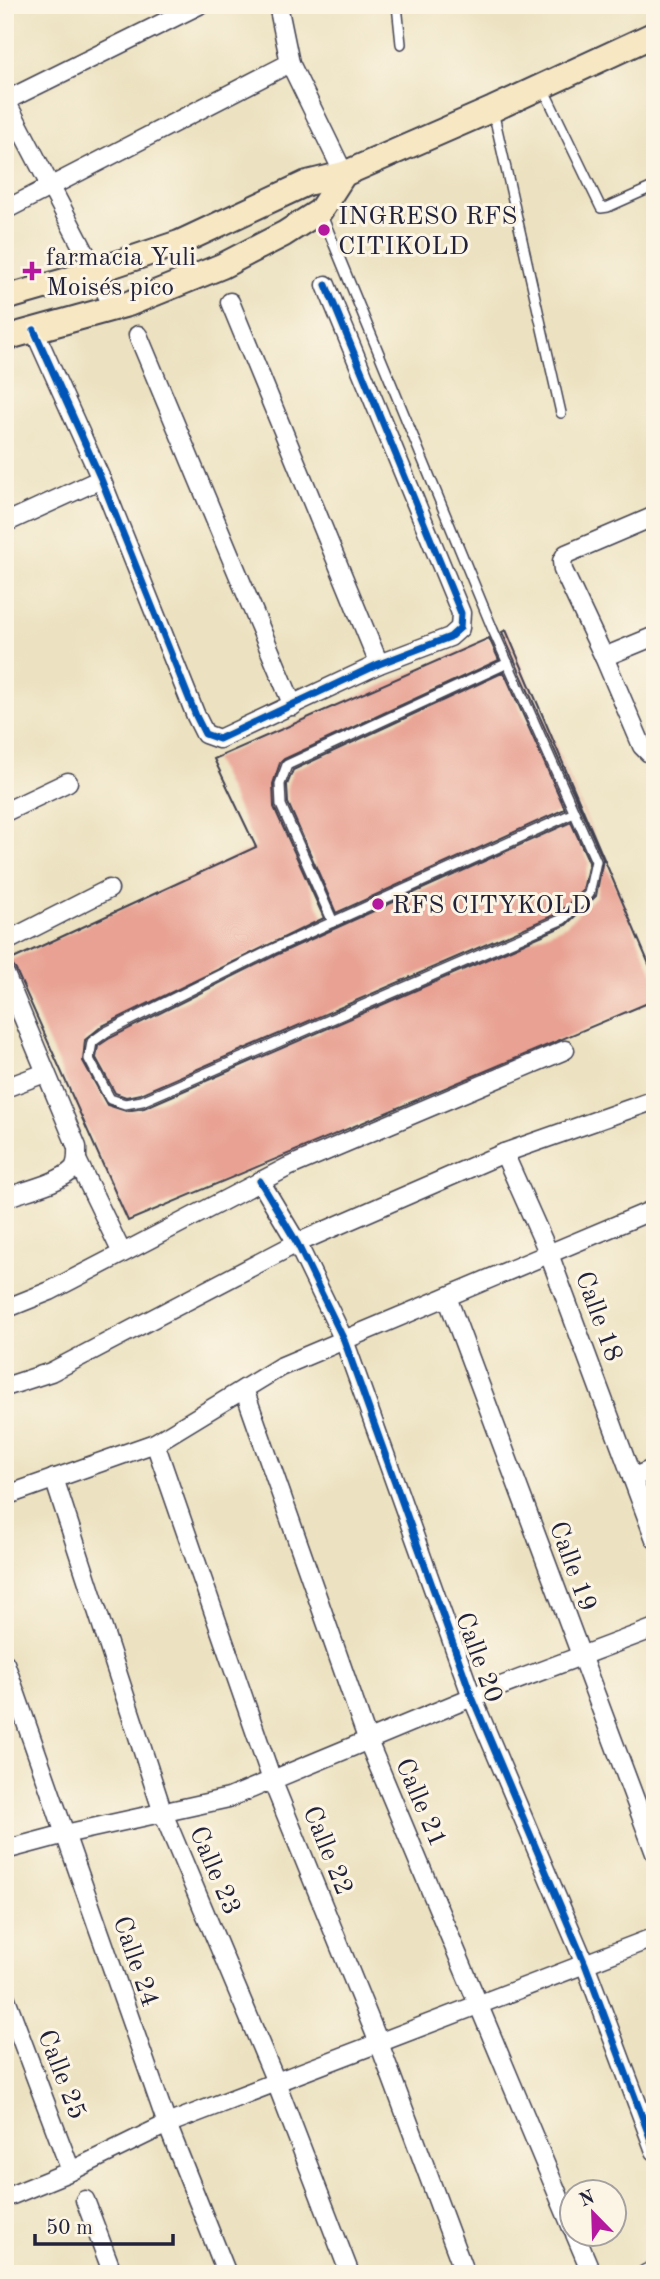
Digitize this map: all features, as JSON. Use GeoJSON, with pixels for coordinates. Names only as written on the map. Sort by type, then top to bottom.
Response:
{"type":"FeatureCollection","features":[{"type":"Feature","properties":{"kind":"street"},"geometry":{"type":"LineString","coordinates":[[114,308],[5,100],[199,5]]}},
{"type":"Feature","properties":{"kind":"street"},"geometry":{"type":"LineString","coordinates":[[278,5],[290,63],[344,174]]}},
{"type":"Feature","properties":{"kind":"street"},"geometry":{"type":"LineString","coordinates":[[5,298],[179,243],[307,183],[344,174],[493,109],[655,34]]}},
{"type":"Feature","properties":{"kind":"street"},"geometry":{"type":"LineString","coordinates":[[5,210],[290,63]]}},
{"type":"Feature","properties":{"kind":"street"},"geometry":{"type":"LineString","coordinates":[[5,338],[114,308],[222,266],[284,234],[320,211],[344,174]]}},
{"type":"Feature","properties":{"kind":"street"},"geometry":{"type":"LineString","coordinates":[[34,330],[101,479],[196,716],[205,734],[219,739],[379,664],[450,637],[460,628],[461,613],[326,285]]}},
{"type":"Feature","properties":{"kind":"street"},"geometry":{"type":"LineString","coordinates":[[230,302],[379,664]]}},
{"type":"Feature","properties":{"kind":"street"},"geometry":{"type":"LineString","coordinates":[[138,335],[293,706]]}},
{"type":"Feature","properties":{"kind":"street"},"geometry":{"type":"LineString","coordinates":[[5,523],[101,479]]}},
{"type":"Feature","properties":{"kind":"street"},"geometry":{"type":"LineString","coordinates":[[655,516],[566,554],[562,561],[563,570],[642,746],[649,753],[655,753]]}},
{"type":"Feature","properties":{"kind":"street"},"geometry":{"type":"LineString","coordinates":[[604,657],[655,636]]}},
{"type":"Feature","properties":{"kind":"street"},"geometry":{"type":"LineString","coordinates":[[5,812],[68,782]]}},
{"type":"Feature","properties":{"kind":"street"},"geometry":{"type":"LineString","coordinates":[[5,942],[109,889]]}},
{"type":"Feature","properties":{"kind":"street"},"geometry":{"type":"LineString","coordinates":[[5,974],[77,1147],[74,1168],[55,1180],[5,1198]]}},
{"type":"Feature","properties":{"kind":"street"},"geometry":{"type":"LineString","coordinates":[[5,1309],[50,1291],[300,1161],[565,1050]]}},
{"type":"Feature","properties":{"kind":"street"},"geometry":{"type":"LineString","coordinates":[[5,1088],[45,1073]]}},
{"type":"Feature","properties":{"kind":"street"},"geometry":{"type":"LineString","coordinates":[[5,1387],[51,1373],[298,1243],[504,1153],[655,1100]]}},
{"type":"Feature","properties":{"kind":"street","name":"Calle 18"},"geometry":{"type":"LineString","coordinates":[[504,1153],[549,1254],[655,1539]]}},
{"type":"Feature","properties":{"kind":"street"},"geometry":{"type":"LineString","coordinates":[[77,1160],[122,1253]]}},
{"type":"Feature","properties":{"kind":"street","name":"Calle 20"},"geometry":{"type":"LineString","coordinates":[[260,1181],[298,1243],[344,1340],[472,1697],[585,1964],[655,2151]]}},
{"type":"Feature","properties":{"kind":"street"},"geometry":{"type":"LineString","coordinates":[[5,1496],[155,1443],[280,1367],[655,1209]]}},
{"type":"Feature","properties":{"kind":"street","name":"Calle 19"},"geometry":{"type":"LineString","coordinates":[[447,1297],[655,1853]]}},
{"type":"Feature","properties":{"kind":"street","name":"Calle 21"},"geometry":{"type":"LineString","coordinates":[[244,1389],[368,1741],[558,2195]]}},
{"type":"Feature","properties":{"kind":"street","name":"Calle 22"},"geometry":{"type":"LineString","coordinates":[[155,1443],[272,1780],[379,2043],[465,2274]]}},
{"type":"Feature","properties":{"kind":"street"},"geometry":{"type":"LineString","coordinates":[[632,1478],[655,1468]]}},
{"type":"Feature","properties":{"kind":"street","name":"Calle 23"},"geometry":{"type":"LineString","coordinates":[[54,1478],[163,1812],[276,2082],[350,2274]]}},
{"type":"Feature","properties":{"kind":"street"},"geometry":{"type":"LineString","coordinates":[[5,1850],[229,1798],[472,1697],[655,1628]]}},
{"type":"Feature","properties":{"kind":"street","name":"Calle 24"},"geometry":{"type":"LineString","coordinates":[[5,1663],[167,2124],[227,2274]]}},
{"type":"Feature","properties":{"kind":"street"},"geometry":{"type":"LineString","coordinates":[[5,2199],[71,2171],[167,2124],[655,1937]]}},
{"type":"Feature","properties":{"kind":"street","name":"Calle 25"},"geometry":{"type":"LineString","coordinates":[[5,1996],[71,2171]]}},
{"type":"Feature","properties":{"kind":"street"},"geometry":{"type":"LineString","coordinates":[[85,2200],[113,2274]]}},
{"type":"Feature","properties":{"kind":"street"},"geometry":{"type":"LineString","coordinates":[[581,2248],[592,2274]]}},
{"type":"Feature","properties":{"kind":"street"},"geometry":{"type":"LineString","coordinates":[[646,2274],[655,2270]]}},
{"type":"Feature","properties":{"kind":"lane"},"geometry":{"type":"LineString","coordinates":[[397,5],[401,44]]}},
{"type":"Feature","properties":{"kind":"lane"},"geometry":{"type":"LineString","coordinates":[[542,86],[601,208],[655,186]]}},
{"type":"Feature","properties":{"kind":"lane"},"geometry":{"type":"LineString","coordinates":[[493,109],[561,414]]}},
{"type":"Feature","properties":{"kind":"lane"},"geometry":{"type":"LineString","coordinates":[[320,211],[508,663],[575,813],[596,861],[589,894],[564,919],[142,1101],[125,1104],[110,1099],[89,1059],[92,1042],[130,1020],[333,922],[575,813]]}},
{"type":"Feature","properties":{"kind":"lane"},"geometry":{"type":"LineString","coordinates":[[333,922],[281,805],[279,784],[287,765],[508,663]]}},
{"type":"Feature","properties":{"kind":"building"},"geometry":{"type":"Polygon","coordinates":[[[506,630],[655,978],[655,1000],[128,1221],[16,970],[9,961],[256,847],[214,759],[489,638],[499,660],[280,763],[273,784],[274,807],[324,918],[102,1026],[85,1040],[83,1061],[107,1105],[126,1111],[144,1108],[566,925],[596,896],[603,859],[502,632],[506,630]]]}},
{"type":"Feature","properties":{"kind":"building"},"geometry":{"type":"Polygon","coordinates":[[[504,672],[565,809],[336,913],[288,803],[287,785],[293,770],[504,672]]]}},
{"type":"Feature","properties":{"kind":"building"},"geometry":{"type":"Polygon","coordinates":[[[571,822],[589,862],[583,890],[559,913],[140,1094],[126,1097],[115,1093],[96,1058],[98,1046],[110,1038],[276,955],[571,822]]]}},
{"type":"Feature","properties":{"kind":"cycle path"},"geometry":{"type":"LineString","coordinates":[[34,330],[101,479],[196,716],[205,734],[219,739],[379,664],[450,637],[460,628],[461,613],[326,285]]}},
{"type":"Feature","properties":{"kind":"cycle path"},"geometry":{"type":"LineString","coordinates":[[260,1181],[297,1243],[344,1340],[472,1697],[585,1964],[655,2151]]}},
{"type":"Feature","properties":{"kind":"place","name":"INGRESO RFS CITIKOLD"},"geometry":{"type":"Point","coordinates":[324,230]}},
{"type":"Feature","properties":{"kind":"place","name":"farmacia Yuli Moisés pico"},"geometry":{"type":"Point","coordinates":[32,271]}},
{"type":"Feature","properties":{"kind":"place","name":"RFS CITYKOLD"},"geometry":{"type":"Point","coordinates":[378,904]}}]}
